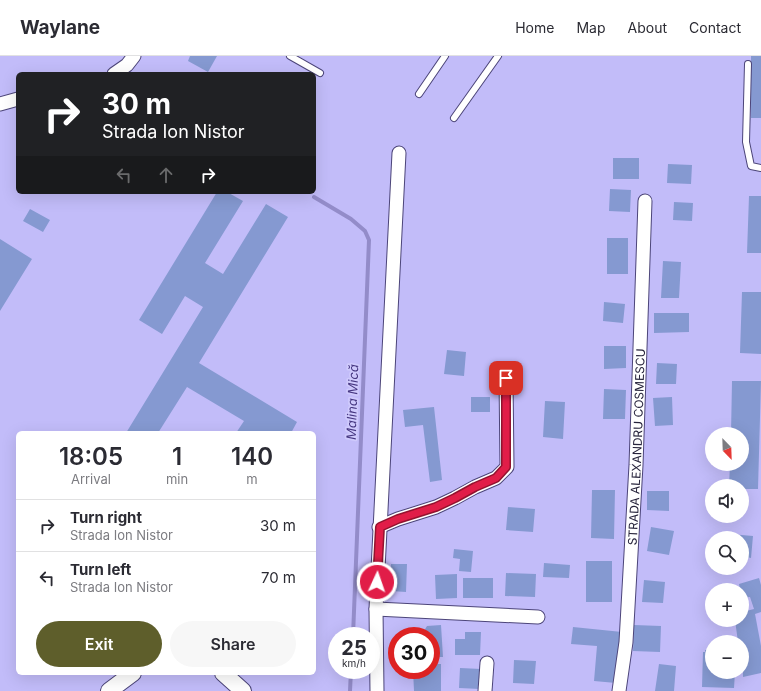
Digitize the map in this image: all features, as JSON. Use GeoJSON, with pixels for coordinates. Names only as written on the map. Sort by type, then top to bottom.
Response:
{"type":"FeatureCollection","features":[{"type":"Feature","properties":{"kind":"street"},"geometry":{"type":"LineString","coordinates":[[117,72],[127,65],[134,56]]}},
{"type":"Feature","properties":{"kind":"street"},"geometry":{"type":"LineString","coordinates":[[0,104],[16,100]]}},
{"type":"Feature","properties":{"kind":"street"},"geometry":{"type":"LineString","coordinates":[[377,691],[376,609],[399,153]]}},
{"type":"Feature","properties":{"kind":"street","name":"STRADA ALEXANDRU COSMESCU"},"geometry":{"type":"LineString","coordinates":[[619,691],[626,642],[636,465],[646,201]]}},
{"type":"Feature","properties":{"kind":"street"},"geometry":{"type":"LineString","coordinates":[[380,527],[398,519],[436,507],[455,498],[496,478],[506,467],[506,378]]}},
{"type":"Feature","properties":{"kind":"street"},"geometry":{"type":"LineString","coordinates":[[376,609],[538,617]]}},
{"type":"Feature","properties":{"kind":"street"},"geometry":{"type":"LineString","coordinates":[[486,691],[487,663]]}},
{"type":"Feature","properties":{"kind":"street"},"geometry":{"type":"LineString","coordinates":[[110,691],[130,675]]}},
{"type":"Feature","properties":{"kind":"street"},"geometry":{"type":"LineString","coordinates":[[226,675],[243,691]]}},
{"type":"Feature","properties":{"kind":"lane"},"geometry":{"type":"LineString","coordinates":[[290,56],[320,73]]}},
{"type":"Feature","properties":{"kind":"lane"},"geometry":{"type":"LineString","coordinates":[[419,94],[445,56]]}},
{"type":"Feature","properties":{"kind":"lane"},"geometry":{"type":"LineString","coordinates":[[454,118],[498,56]]}},
{"type":"Feature","properties":{"kind":"lane"},"geometry":{"type":"LineString","coordinates":[[748,64],[746,142],[751,166],[761,168]]}},
{"type":"Feature","properties":{"kind":"building"},"geometry":{"type":"Polygon","coordinates":[[[190,56],[217,56],[208,72],[188,61],[190,56]]]}},
{"type":"Feature","properties":{"kind":"building"},"geometry":{"type":"Polygon","coordinates":[[[751,56],[761,56],[761,118],[751,118],[751,56]]]}},
{"type":"Feature","properties":{"kind":"building"},"geometry":{"type":"Polygon","coordinates":[[[613,158],[639,158],[639,179],[613,179],[613,158]]]}},
{"type":"Feature","properties":{"kind":"building"},"geometry":{"type":"Polygon","coordinates":[[[668,164],[692,165],[691,184],[667,183],[668,164]]]}},
{"type":"Feature","properties":{"kind":"building"},"geometry":{"type":"Polygon","coordinates":[[[610,189],[631,190],[630,212],[609,211],[610,189]]]}},
{"type":"Feature","properties":{"kind":"building"},"geometry":{"type":"Polygon","coordinates":[[[216,194],[231,194],[243,201],[205,263],[223,274],[266,204],[288,217],[199,363],[297,422],[292,431],[237,431],[244,421],[187,387],[159,431],[127,431],[203,307],[185,296],[162,334],[139,320],[216,194]]]}},
{"type":"Feature","properties":{"kind":"building"},"geometry":{"type":"Polygon","coordinates":[[[749,196],[761,196],[761,253],[747,253],[749,196]]]}},
{"type":"Feature","properties":{"kind":"building"},"geometry":{"type":"Polygon","coordinates":[[[674,202],[693,203],[692,221],[673,220],[674,202]]]}},
{"type":"Feature","properties":{"kind":"building"},"geometry":{"type":"Polygon","coordinates":[[[30,209],[50,220],[43,232],[23,221],[30,209]]]}},
{"type":"Feature","properties":{"kind":"building"},"geometry":{"type":"Polygon","coordinates":[[[607,238],[628,238],[628,274],[607,274],[607,238]]]}},
{"type":"Feature","properties":{"kind":"building"},"geometry":{"type":"Polygon","coordinates":[[[0,239],[32,259],[0,311],[0,239]]]}},
{"type":"Feature","properties":{"kind":"building"},"geometry":{"type":"Polygon","coordinates":[[[663,261],[681,262],[679,298],[661,298],[663,261]]]}},
{"type":"Feature","properties":{"kind":"building"},"geometry":{"type":"Polygon","coordinates":[[[742,292],[761,292],[761,354],[740,353],[742,292]]]}},
{"type":"Feature","properties":{"kind":"building"},"geometry":{"type":"Polygon","coordinates":[[[604,302],[625,304],[623,323],[603,321],[604,302]]]}},
{"type":"Feature","properties":{"kind":"building"},"geometry":{"type":"Polygon","coordinates":[[[654,313],[689,313],[689,332],[654,333],[654,313]]]}},
{"type":"Feature","properties":{"kind":"building"},"geometry":{"type":"Polygon","coordinates":[[[604,346],[626,346],[626,368],[604,369],[604,346]]]}},
{"type":"Feature","properties":{"kind":"building"},"geometry":{"type":"Polygon","coordinates":[[[447,350],[466,352],[464,376],[444,374],[447,350]]]}},
{"type":"Feature","properties":{"kind":"building"},"geometry":{"type":"Polygon","coordinates":[[[657,363],[677,364],[676,384],[656,384],[657,363]]]}},
{"type":"Feature","properties":{"kind":"building"},"geometry":{"type":"Polygon","coordinates":[[[732,381],[761,381],[758,489],[749,489],[749,479],[729,479],[730,471],[749,471],[749,427],[731,427],[732,381]]]}},
{"type":"Feature","properties":{"kind":"building"},"geometry":{"type":"Polygon","coordinates":[[[604,389],[626,390],[625,419],[603,419],[604,389]]]}},
{"type":"Feature","properties":{"kind":"building"},"geometry":{"type":"Polygon","coordinates":[[[471,397],[490,397],[490,412],[471,412],[471,397]]]}},
{"type":"Feature","properties":{"kind":"building"},"geometry":{"type":"Polygon","coordinates":[[[672,397],[673,425],[655,426],[653,398],[672,397]]]}},
{"type":"Feature","properties":{"kind":"building"},"geometry":{"type":"Polygon","coordinates":[[[545,401],[565,402],[563,439],[543,437],[545,401]]]}},
{"type":"Feature","properties":{"kind":"building"},"geometry":{"type":"Polygon","coordinates":[[[434,407],[442,480],[430,482],[423,425],[405,427],[403,410],[434,407]]]}},
{"type":"Feature","properties":{"kind":"building"},"geometry":{"type":"Polygon","coordinates":[[[592,490],[615,490],[614,539],[591,538],[592,490]]]}},
{"type":"Feature","properties":{"kind":"building"},"geometry":{"type":"Polygon","coordinates":[[[647,491],[669,491],[669,511],[647,510],[647,491]]]}},
{"type":"Feature","properties":{"kind":"building"},"geometry":{"type":"Polygon","coordinates":[[[508,507],[535,509],[533,532],[506,530],[508,507]]]}},
{"type":"Feature","properties":{"kind":"building"},"geometry":{"type":"Polygon","coordinates":[[[651,527],[674,531],[669,555],[647,551],[651,527]]]}},
{"type":"Feature","properties":{"kind":"building"},"geometry":{"type":"Polygon","coordinates":[[[749,536],[753,536],[751,558],[749,558],[749,536]]]}},
{"type":"Feature","properties":{"kind":"building"},"geometry":{"type":"Polygon","coordinates":[[[454,549],[473,551],[471,572],[459,571],[460,559],[453,558],[454,549]]]}},
{"type":"Feature","properties":{"kind":"building"},"geometry":{"type":"Polygon","coordinates":[[[586,561],[612,561],[612,602],[586,602],[586,561]]]}},
{"type":"Feature","properties":{"kind":"building"},"geometry":{"type":"Polygon","coordinates":[[[544,563],[570,565],[569,578],[543,577],[544,563]]]}},
{"type":"Feature","properties":{"kind":"building"},"geometry":{"type":"Polygon","coordinates":[[[391,564],[407,564],[406,592],[391,591],[391,564]]]}},
{"type":"Feature","properties":{"kind":"building"},"geometry":{"type":"Polygon","coordinates":[[[506,573],[536,574],[535,597],[505,596],[506,573]]]}},
{"type":"Feature","properties":{"kind":"building"},"geometry":{"type":"Polygon","coordinates":[[[457,574],[457,598],[436,599],[435,575],[457,574]]]}},
{"type":"Feature","properties":{"kind":"building"},"geometry":{"type":"Polygon","coordinates":[[[463,578],[493,578],[493,598],[463,598],[463,578]]]}},
{"type":"Feature","properties":{"kind":"building"},"geometry":{"type":"Polygon","coordinates":[[[759,578],[761,585],[761,612],[755,614],[761,646],[761,673],[749,676],[749,635],[737,635],[736,627],[749,627],[749,610],[754,609],[749,597],[749,583],[742,583],[759,578]]]}},
{"type":"Feature","properties":{"kind":"building"},"geometry":{"type":"Polygon","coordinates":[[[644,580],[665,582],[663,603],[642,602],[644,580]]]}},
{"type":"Feature","properties":{"kind":"building"},"geometry":{"type":"Polygon","coordinates":[[[441,625],[443,657],[440,657],[440,627],[427,626],[441,625]]]}},
{"type":"Feature","properties":{"kind":"building"},"geometry":{"type":"Polygon","coordinates":[[[634,625],[661,626],[660,652],[633,651],[634,625]]]}},
{"type":"Feature","properties":{"kind":"building"},"geometry":{"type":"Polygon","coordinates":[[[573,627],[622,632],[616,683],[594,681],[597,646],[571,644],[573,627]]]}},
{"type":"Feature","properties":{"kind":"building"},"geometry":{"type":"Polygon","coordinates":[[[465,632],[481,632],[480,655],[455,655],[455,639],[465,639],[465,632]]]}},
{"type":"Feature","properties":{"kind":"building"},"geometry":{"type":"Polygon","coordinates":[[[703,652],[705,652],[705,679],[735,679],[734,688],[702,687],[703,652]]]}},
{"type":"Feature","properties":{"kind":"building"},"geometry":{"type":"Polygon","coordinates":[[[514,660],[536,661],[534,684],[513,683],[514,660]]]}},
{"type":"Feature","properties":{"kind":"building"},"geometry":{"type":"Polygon","coordinates":[[[441,664],[441,691],[414,691],[413,679],[440,679],[441,664]]]}},
{"type":"Feature","properties":{"kind":"building"},"geometry":{"type":"Polygon","coordinates":[[[659,664],[676,666],[674,691],[655,691],[659,664]]]}},
{"type":"Feature","properties":{"kind":"building"},"geometry":{"type":"Polygon","coordinates":[[[460,668],[481,669],[480,689],[459,688],[460,668]]]}},
{"type":"Feature","properties":{"kind":"waterway","name":"Malina Mică"},"geometry":{"type":"LineString","coordinates":[[314,197],[351,219],[365,231],[369,240],[353,627]]}},
{"type":"Feature","properties":{"kind":"waterway","name":"Malina Mică"},"geometry":{"type":"LineString","coordinates":[[350,691],[351,679]]}},
{"type":"Feature","properties":{"kind":"route"},"geometry":{"type":"LineString","coordinates":[[377,582],[380,527],[398,519],[436,507],[455,498],[496,478],[506,467],[506,378]]}}]}
